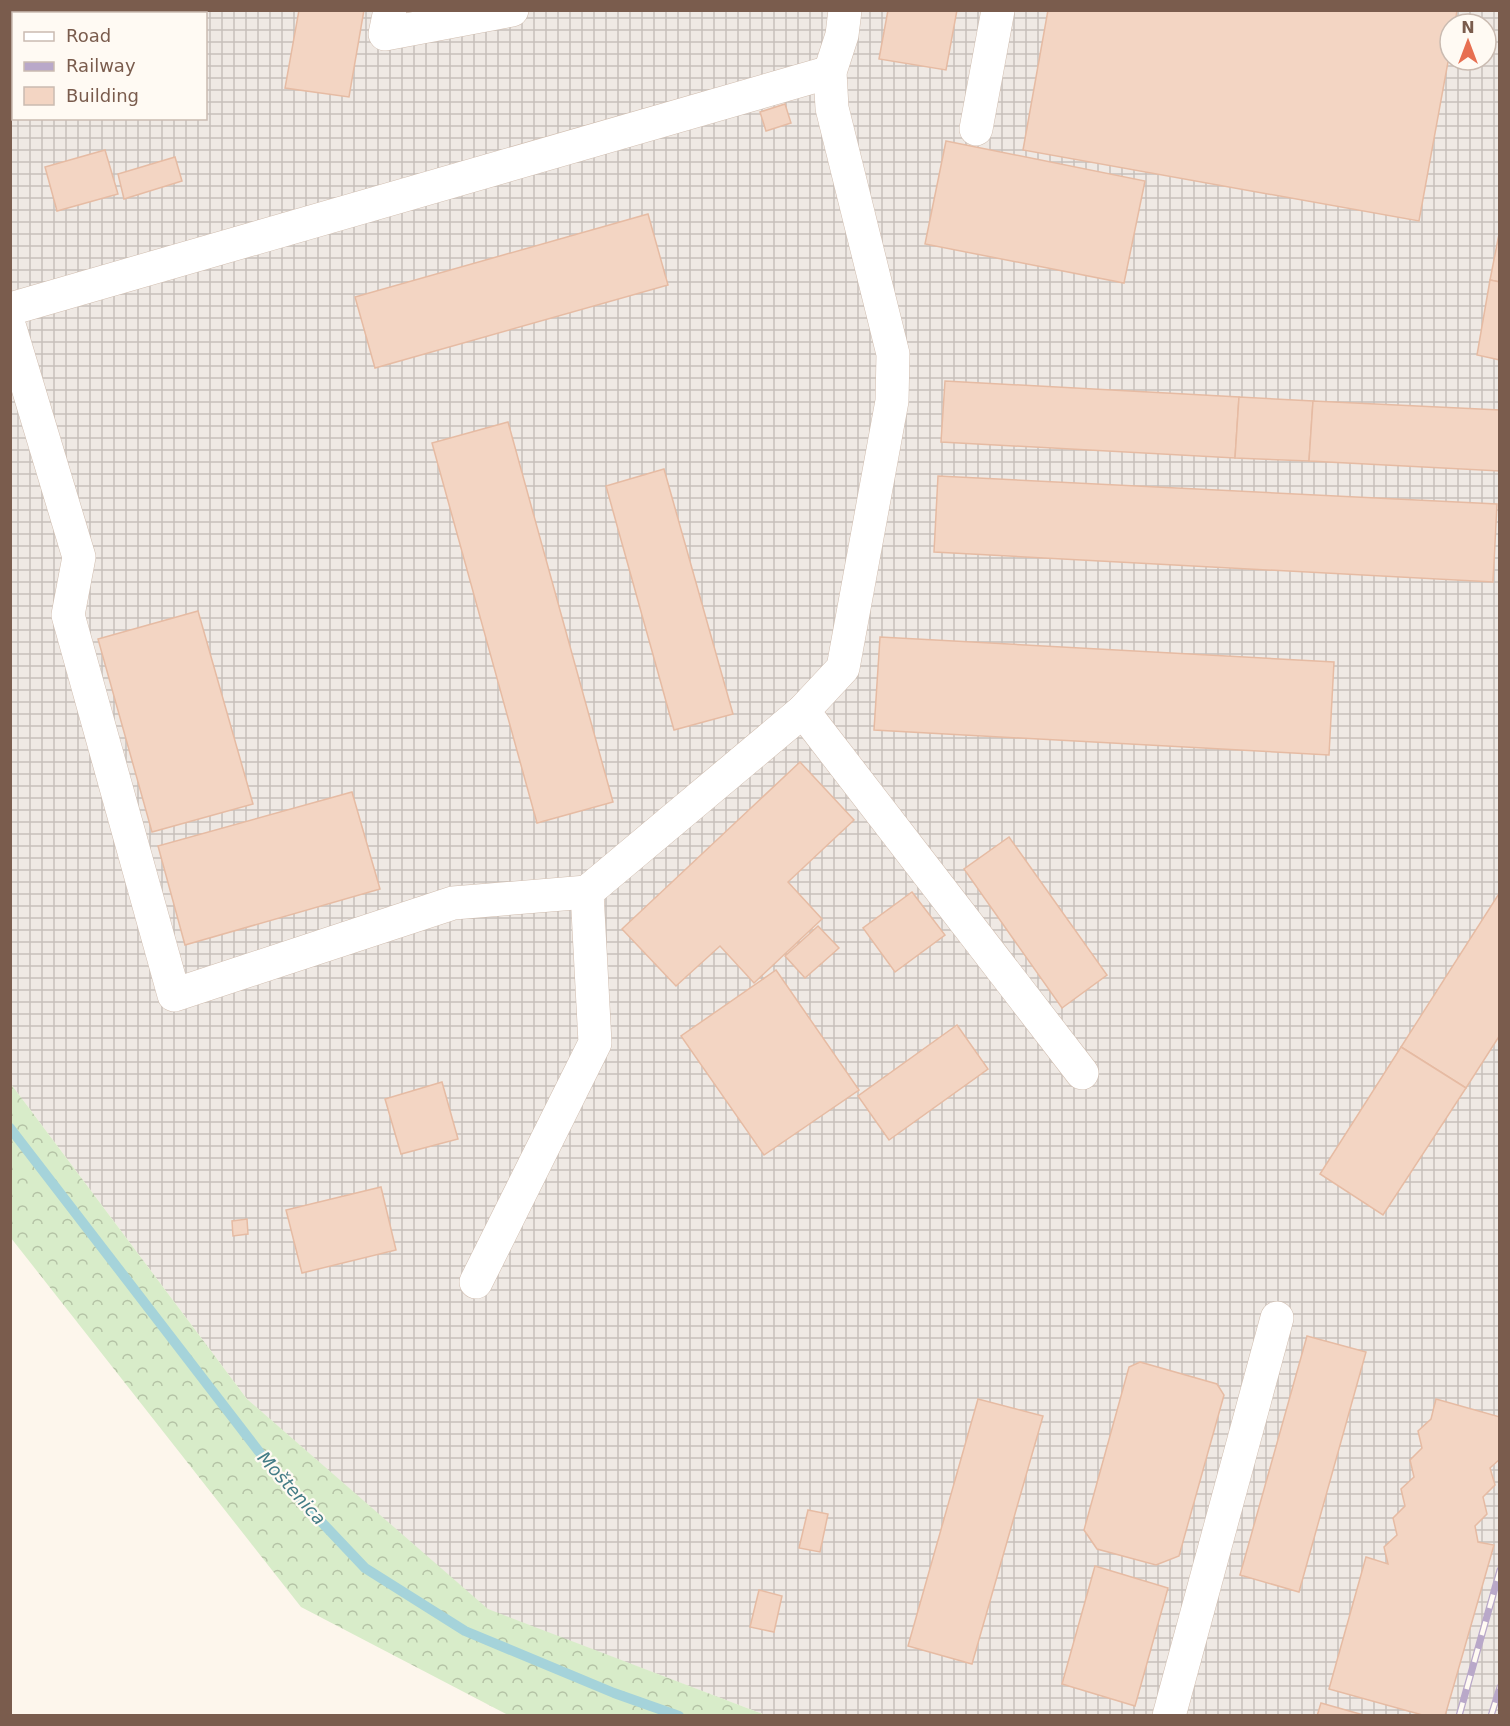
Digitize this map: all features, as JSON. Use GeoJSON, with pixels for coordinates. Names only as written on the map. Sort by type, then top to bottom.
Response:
{"type":"FeatureCollection","features":[{"type":"Feature","properties":{"kind":"street"},"geometry":{"type":"LineString","coordinates":[[390,10],[385,34],[512,10]]}},
{"type":"Feature","properties":{"kind":"street"},"geometry":{"type":"LineString","coordinates":[[10,328],[79,557],[69,615],[174,995],[453,903],[587,892],[803,711],[843,668],[892,401],[893,354],[832,108],[830,72],[842,35],[845,10]]}},
{"type":"Feature","properties":{"kind":"street"},"geometry":{"type":"LineString","coordinates":[[976,129],[998,10]]}},
{"type":"Feature","properties":{"kind":"street"},"geometry":{"type":"LineString","coordinates":[[10,309],[830,72]]}},
{"type":"Feature","properties":{"kind":"street"},"geometry":{"type":"LineString","coordinates":[[803,711],[1082,1073]]}},
{"type":"Feature","properties":{"kind":"street"},"geometry":{"type":"LineString","coordinates":[[476,1282],[595,1043],[587,892]]}},
{"type":"Feature","properties":{"kind":"street"},"geometry":{"type":"LineString","coordinates":[[1169,1716],[1277,1318]]}},
{"type":"Feature","properties":{"kind":"shaded area"},"geometry":{"type":"Polygon","coordinates":[[[11,11],[1499,11],[1499,1715],[765,1715],[488,1610],[247,1399],[11,1084],[11,11]]]}},
{"type":"Feature","properties":{"kind":"green space"},"geometry":{"type":"Polygon","coordinates":[[[11,1084],[247,1399],[488,1609],[765,1715],[508,1715],[301,1607],[11,1238],[11,1084]]]}},
{"type":"Feature","properties":{"kind":"building"},"geometry":{"type":"Polygon","coordinates":[[[299,10],[364,10],[349,97],[285,88],[299,10]]]}},
{"type":"Feature","properties":{"kind":"building"},"geometry":{"type":"Polygon","coordinates":[[[888,10],[957,10],[946,70],[879,59],[888,10]]]}},
{"type":"Feature","properties":{"kind":"building"},"geometry":{"type":"Polygon","coordinates":[[[1048,10],[1457,10],[1457,12],[1438,12],[1438,72],[1446,72],[1419,221],[1023,150],[1048,10]]]}},
{"type":"Feature","properties":{"kind":"building"},"geometry":{"type":"Polygon","coordinates":[[[785,104],[791,123],[766,131],[760,112],[785,104]]]}},
{"type":"Feature","properties":{"kind":"building"},"geometry":{"type":"Polygon","coordinates":[[[946,141],[1145,181],[1124,283],[925,244],[946,141]]]}},
{"type":"Feature","properties":{"kind":"building"},"geometry":{"type":"Polygon","coordinates":[[[105,150],[118,194],[57,211],[45,167],[105,150]]]}},
{"type":"Feature","properties":{"kind":"building"},"geometry":{"type":"Polygon","coordinates":[[[175,157],[182,181],[124,199],[118,174],[175,157]]]}},
{"type":"Feature","properties":{"kind":"building"},"geometry":{"type":"Polygon","coordinates":[[[648,214],[668,285],[375,368],[355,297],[648,214]]]}},
{"type":"Feature","properties":{"kind":"building"},"geometry":{"type":"Polygon","coordinates":[[[1500,229],[1500,282],[1490,280],[1500,229]]]}},
{"type":"Feature","properties":{"kind":"building"},"geometry":{"type":"Polygon","coordinates":[[[1490,280],[1500,282],[1500,360],[1477,355],[1490,280]]]}},
{"type":"Feature","properties":{"kind":"building"},"geometry":{"type":"Polygon","coordinates":[[[945,381],[1239,397],[1235,458],[941,442],[945,381]]]}},
{"type":"Feature","properties":{"kind":"building"},"geometry":{"type":"Polygon","coordinates":[[[1239,397],[1313,401],[1309,461],[1235,458],[1239,397]]]}},
{"type":"Feature","properties":{"kind":"building"},"geometry":{"type":"Polygon","coordinates":[[[1313,401],[1500,410],[1500,471],[1309,461],[1313,401]]]}},
{"type":"Feature","properties":{"kind":"building"},"geometry":{"type":"Polygon","coordinates":[[[508,422],[613,802],[537,823],[432,443],[508,422]]]}},
{"type":"Feature","properties":{"kind":"building"},"geometry":{"type":"Polygon","coordinates":[[[664,469],[733,714],[674,730],[606,486],[664,469]]]}},
{"type":"Feature","properties":{"kind":"building"},"geometry":{"type":"Polygon","coordinates":[[[938,476],[1497,504],[1493,582],[934,552],[938,476]]]}},
{"type":"Feature","properties":{"kind":"building"},"geometry":{"type":"Polygon","coordinates":[[[198,611],[253,804],[152,832],[98,639],[198,611]]]}},
{"type":"Feature","properties":{"kind":"building"},"geometry":{"type":"Polygon","coordinates":[[[880,637],[1334,662],[1329,755],[874,730],[880,637]]]}},
{"type":"Feature","properties":{"kind":"building"},"geometry":{"type":"Polygon","coordinates":[[[800,762],[854,820],[788,882],[822,919],[754,983],[720,946],[676,986],[622,929],[800,762]]]}},
{"type":"Feature","properties":{"kind":"building"},"geometry":{"type":"Polygon","coordinates":[[[352,792],[380,889],[185,945],[158,846],[352,792]]]}},
{"type":"Feature","properties":{"kind":"building"},"geometry":{"type":"Polygon","coordinates":[[[1009,837],[1107,975],[1062,1008],[964,869],[1009,837]]]}},
{"type":"Feature","properties":{"kind":"building"},"geometry":{"type":"Polygon","coordinates":[[[912,892],[945,935],[895,972],[863,928],[912,892]]]}},
{"type":"Feature","properties":{"kind":"building"},"geometry":{"type":"Polygon","coordinates":[[[1500,892],[1500,1035],[1466,1088],[1401,1047],[1500,892]]]}},
{"type":"Feature","properties":{"kind":"building"},"geometry":{"type":"Polygon","coordinates":[[[818,926],[839,948],[805,978],[785,956],[818,926]]]}},
{"type":"Feature","properties":{"kind":"building"},"geometry":{"type":"Polygon","coordinates":[[[776,970],[859,1090],[764,1155],[681,1036],[776,970]]]}},
{"type":"Feature","properties":{"kind":"building"},"geometry":{"type":"Polygon","coordinates":[[[957,1025],[988,1069],[889,1140],[858,1096],[957,1025]]]}},
{"type":"Feature","properties":{"kind":"building"},"geometry":{"type":"Polygon","coordinates":[[[1401,1047],[1466,1088],[1383,1215],[1320,1174],[1401,1047]]]}},
{"type":"Feature","properties":{"kind":"building"},"geometry":{"type":"Polygon","coordinates":[[[442,1082],[458,1139],[401,1154],[385,1099],[442,1082]]]}},
{"type":"Feature","properties":{"kind":"building"},"geometry":{"type":"Polygon","coordinates":[[[381,1187],[396,1250],[302,1273],[286,1210],[381,1187]]]}},
{"type":"Feature","properties":{"kind":"building"},"geometry":{"type":"Polygon","coordinates":[[[247,1219],[248,1234],[233,1236],[232,1221],[247,1219]]]}},
{"type":"Feature","properties":{"kind":"building"},"geometry":{"type":"Polygon","coordinates":[[[1307,1336],[1366,1352],[1299,1592],[1240,1575],[1307,1336]]]}},
{"type":"Feature","properties":{"kind":"building"},"geometry":{"type":"Polygon","coordinates":[[[1140,1362],[1217,1384],[1224,1395],[1179,1556],[1156,1565],[1097,1549],[1084,1530],[1129,1367],[1140,1362]]]}},
{"type":"Feature","properties":{"kind":"building"},"geometry":{"type":"Polygon","coordinates":[[[978,1399],[1043,1416],[972,1664],[908,1646],[978,1399]]]}},
{"type":"Feature","properties":{"kind":"building"},"geometry":{"type":"Polygon","coordinates":[[[1436,1399],[1500,1417],[1500,1459],[1490,1468],[1495,1485],[1483,1497],[1487,1514],[1475,1526],[1478,1542],[1494,1545],[1445,1716],[1426,1716],[1329,1689],[1366,1557],[1388,1564],[1384,1547],[1397,1535],[1393,1518],[1405,1506],[1401,1489],[1414,1477],[1410,1460],[1422,1448],[1418,1431],[1431,1419],[1436,1399]]]}},
{"type":"Feature","properties":{"kind":"building"},"geometry":{"type":"Polygon","coordinates":[[[808,1510],[828,1514],[820,1552],[799,1548],[808,1510]]]}},
{"type":"Feature","properties":{"kind":"building"},"geometry":{"type":"Polygon","coordinates":[[[1095,1566],[1168,1588],[1135,1706],[1062,1684],[1095,1566]]]}},
{"type":"Feature","properties":{"kind":"building"},"geometry":{"type":"Polygon","coordinates":[[[759,1590],[782,1596],[774,1632],[750,1627],[759,1590]]]}},
{"type":"Feature","properties":{"kind":"building"},"geometry":{"type":"Polygon","coordinates":[[[1321,1703],[1367,1716],[1317,1716],[1321,1703]]]}},
{"type":"Feature","properties":{"kind":"waterway","name":"Moštenica"},"geometry":{"type":"LineString","coordinates":[[10,1128],[277,1475],[365,1568],[465,1631],[614,1693],[679,1716]]}},
{"type":"Feature","properties":{"kind":"railway"},"geometry":{"type":"LineString","coordinates":[[1459,1716],[1500,1570]]}},
{"type":"Feature","properties":{"kind":"railway"},"geometry":{"type":"LineString","coordinates":[[1491,1716],[1500,1687]]}}]}
